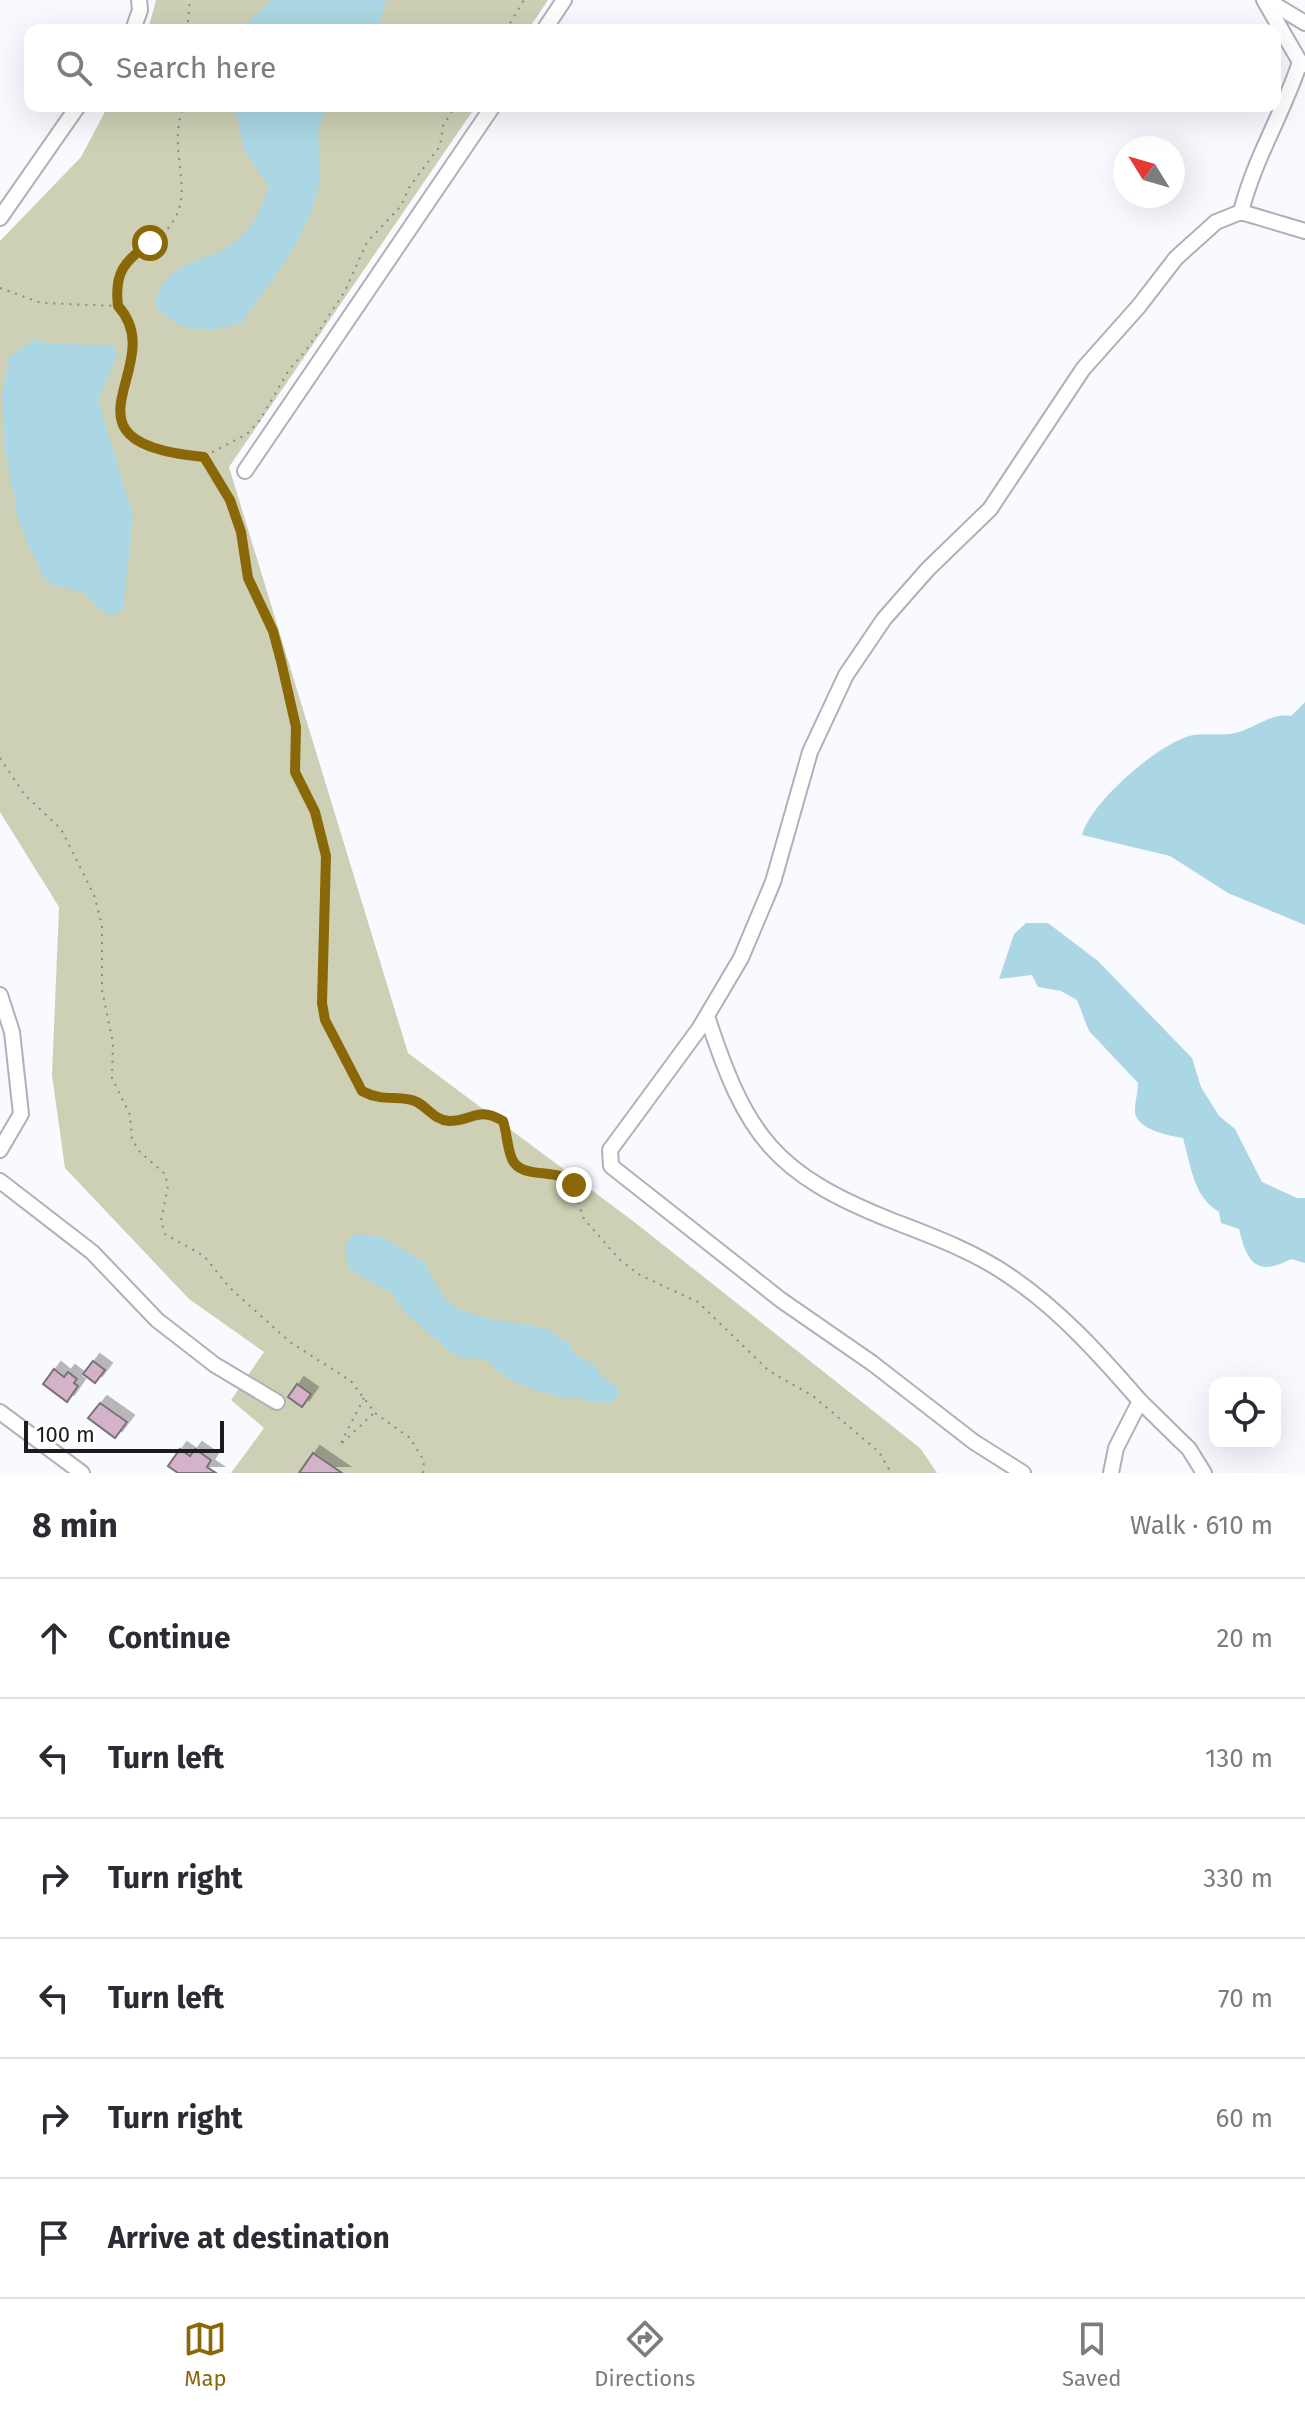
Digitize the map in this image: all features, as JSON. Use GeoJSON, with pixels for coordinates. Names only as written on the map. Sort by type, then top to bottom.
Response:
{"type":"FeatureCollection","features":[{"type":"Feature","properties":{"kind":"street"},"geometry":{"type":"LineString","coordinates":[[135,24],[140,10],[139,0]]}},
{"type":"Feature","properties":{"kind":"street"},"geometry":{"type":"LineString","coordinates":[[548,24],[564,0]]}},
{"type":"Feature","properties":{"kind":"street"},"geometry":{"type":"LineString","coordinates":[[1265,0],[1305,23]]}},
{"type":"Feature","properties":{"kind":"street"},"geometry":{"type":"LineString","coordinates":[[1265,0],[1279,24]]}},
{"type":"Feature","properties":{"kind":"street"},"geometry":{"type":"LineString","coordinates":[[1241,212],[1251,170],[1270,140],[1303,64],[1281,27]]}},
{"type":"Feature","properties":{"kind":"street"},"geometry":{"type":"LineString","coordinates":[[0,218],[74,112]]}},
{"type":"Feature","properties":{"kind":"street"},"geometry":{"type":"LineString","coordinates":[[245,471],[489,112]]}},
{"type":"Feature","properties":{"kind":"street"},"geometry":{"type":"LineString","coordinates":[[1023,1473],[974,1442],[872,1363],[781,1300],[611,1166],[610,1150],[707,1016],[741,958],[773,882],[810,752],[854,664],[884,619],[928,569],[990,509],[1083,369],[1139,306],[1176,258],[1216,222],[1241,212],[1305,231]]}},
{"type":"Feature","properties":{"kind":"street"},"geometry":{"type":"LineString","coordinates":[[0,995],[12,1032],[21,1114],[0,1150]]}},
{"type":"Feature","properties":{"kind":"street"},"geometry":{"type":"LineString","coordinates":[[707,1016],[724,1068],[747,1116],[775,1155],[825,1192],[947,1242],[1007,1274],[1096,1351],[1140,1401],[1189,1449],[1204,1473]]}},
{"type":"Feature","properties":{"kind":"street"},"geometry":{"type":"LineString","coordinates":[[0,1181],[92,1252],[157,1320],[215,1365],[277,1402]]}},
{"type":"Feature","properties":{"kind":"street"},"geometry":{"type":"LineString","coordinates":[[1111,1473],[1116,1448],[1140,1401]]}},
{"type":"Feature","properties":{"kind":"street"},"geometry":{"type":"LineString","coordinates":[[0,1412],[82,1473]]}},
{"type":"Feature","properties":{"kind":"path"},"geometry":{"type":"LineString","coordinates":[[188,24],[190,0]]}},
{"type":"Feature","properties":{"kind":"path"},"geometry":{"type":"LineString","coordinates":[[510,24],[524,0]]}},
{"type":"Feature","properties":{"kind":"path"},"geometry":{"type":"LineString","coordinates":[[181,112],[178,120],[177,148],[182,203],[166,231],[130,257],[118,271],[118,306],[127,316],[135,348],[120,398],[126,429],[134,440],[147,447],[204,457],[247,434],[260,420],[289,370],[307,349],[345,291],[367,242],[401,206],[410,186],[440,146],[443,126],[451,112]]}},
{"type":"Feature","properties":{"kind":"path"},"geometry":{"type":"LineString","coordinates":[[0,288],[41,303],[118,306]]}},
{"type":"Feature","properties":{"kind":"path"},"geometry":{"type":"LineString","coordinates":[[204,457],[230,500],[241,532],[248,578],[273,631],[281,661],[296,727],[295,772],[315,812],[326,856],[323,1011],[339,1052],[362,1091],[388,1101],[415,1101],[438,1118],[451,1121],[478,1113],[503,1121],[512,1159],[517,1166],[570,1179],[584,1219],[620,1260],[640,1275],[698,1302],[769,1371],[813,1396],[879,1452],[891,1473]]}},
{"type":"Feature","properties":{"kind":"path"},"geometry":{"type":"LineString","coordinates":[[0,758],[24,794],[61,829],[94,895],[102,925],[102,990],[113,1043],[112,1078],[130,1115],[132,1139],[139,1151],[165,1174],[168,1186],[161,1221],[165,1234],[204,1256],[247,1305],[290,1342],[351,1381],[375,1413],[410,1438],[424,1461],[423,1473]]}},
{"type":"Feature","properties":{"kind":"path"},"geometry":{"type":"LineString","coordinates":[[365,1397],[340,1445],[375,1413]]}},
{"type":"Feature","properties":{"kind":"green space"},"geometry":{"type":"Polygon","coordinates":[[[156,0],[548,0],[532,24],[150,24],[156,0]]]}},
{"type":"Feature","properties":{"kind":"green space"},"geometry":{"type":"Polygon","coordinates":[[[105,112],[472,112],[229,467],[408,1053],[633,1221],[920,1448],[937,1473],[231,1473],[264,1428],[231,1400],[264,1352],[189,1299],[65,1168],[52,1075],[59,907],[0,812],[0,241],[81,157],[105,112]]]}},
{"type":"Feature","properties":{"kind":"water"},"geometry":{"type":"Polygon","coordinates":[[[271,0],[386,0],[379,24],[246,24],[271,0]]]}},
{"type":"Feature","properties":{"kind":"water"},"geometry":{"type":"Polygon","coordinates":[[[236,112],[325,112],[319,128],[320,178],[313,207],[297,243],[242,322],[219,328],[196,329],[174,322],[156,306],[165,281],[174,272],[222,250],[240,238],[264,202],[269,186],[244,151],[236,112]]]}},
{"type":"Feature","properties":{"kind":"water"},"geometry":{"type":"Polygon","coordinates":[[[35,339],[50,344],[112,345],[118,354],[98,400],[133,516],[123,611],[112,615],[102,611],[83,592],[51,585],[41,573],[19,523],[5,449],[2,396],[9,357],[35,339]]]}},
{"type":"Feature","properties":{"kind":"water"},"geometry":{"type":"Polygon","coordinates":[[[1305,702],[1305,925],[1228,893],[1170,856],[1082,835],[1111,792],[1160,751],[1189,736],[1233,733],[1271,718],[1291,716],[1305,702]]]}},
{"type":"Feature","properties":{"kind":"water"},"geometry":{"type":"Polygon","coordinates":[[[1026,923],[1048,923],[1098,961],[1192,1058],[1201,1087],[1219,1116],[1235,1129],[1262,1182],[1297,1198],[1305,1198],[1305,1263],[1291,1259],[1270,1267],[1255,1264],[1246,1251],[1239,1229],[1221,1223],[1219,1212],[1198,1189],[1183,1138],[1153,1130],[1140,1122],[1135,1109],[1138,1083],[1089,1031],[1077,1000],[1061,991],[1038,987],[1032,975],[999,979],[1014,934],[1026,923]]]}},
{"type":"Feature","properties":{"kind":"water"},"geometry":{"type":"Polygon","coordinates":[[[354,1234],[382,1237],[424,1262],[445,1299],[456,1308],[485,1318],[545,1328],[568,1343],[577,1356],[594,1364],[601,1375],[620,1390],[619,1396],[611,1403],[591,1402],[577,1397],[569,1399],[508,1379],[485,1359],[461,1358],[451,1353],[405,1312],[390,1292],[348,1269],[345,1244],[354,1234]]]}},
{"type":"Feature","properties":{"kind":"building"},"geometry":{"type":"Polygon","coordinates":[[[93,1361],[105,1370],[95,1383],[83,1374],[93,1361]]]}},
{"type":"Feature","properties":{"kind":"building"},"geometry":{"type":"Polygon","coordinates":[[[54,1369],[64,1377],[68,1372],[77,1379],[74,1383],[78,1386],[67,1402],[43,1384],[54,1369]]]}},
{"type":"Feature","properties":{"kind":"building"},"geometry":{"type":"Polygon","coordinates":[[[297,1384],[311,1394],[302,1407],[288,1397],[297,1384]]]}},
{"type":"Feature","properties":{"kind":"building"},"geometry":{"type":"Polygon","coordinates":[[[100,1403],[127,1422],[115,1438],[88,1418],[100,1403]]]}},
{"type":"Feature","properties":{"kind":"building"},"geometry":{"type":"Polygon","coordinates":[[[180,1449],[190,1456],[195,1449],[211,1460],[207,1467],[216,1473],[178,1473],[168,1466],[180,1449]]]}},
{"type":"Feature","properties":{"kind":"building"},"geometry":{"type":"Polygon","coordinates":[[[313,1453],[342,1473],[299,1473],[313,1453]]]}},
{"type":"Feature","properties":{"kind":"route"},"geometry":{"type":"LineString","coordinates":[[150,243],[130,257],[118,271],[118,306],[127,316],[135,348],[122,386],[122,415],[126,429],[134,440],[147,447],[204,457],[230,500],[241,532],[248,578],[273,631],[287,701],[296,727],[295,772],[322,832],[326,856],[322,1003],[325,1020],[339,1052],[362,1091],[388,1101],[415,1101],[438,1118],[451,1121],[478,1113],[491,1114],[503,1121],[512,1159],[517,1166],[530,1171],[556,1173],[570,1179],[574,1185]]}}]}
